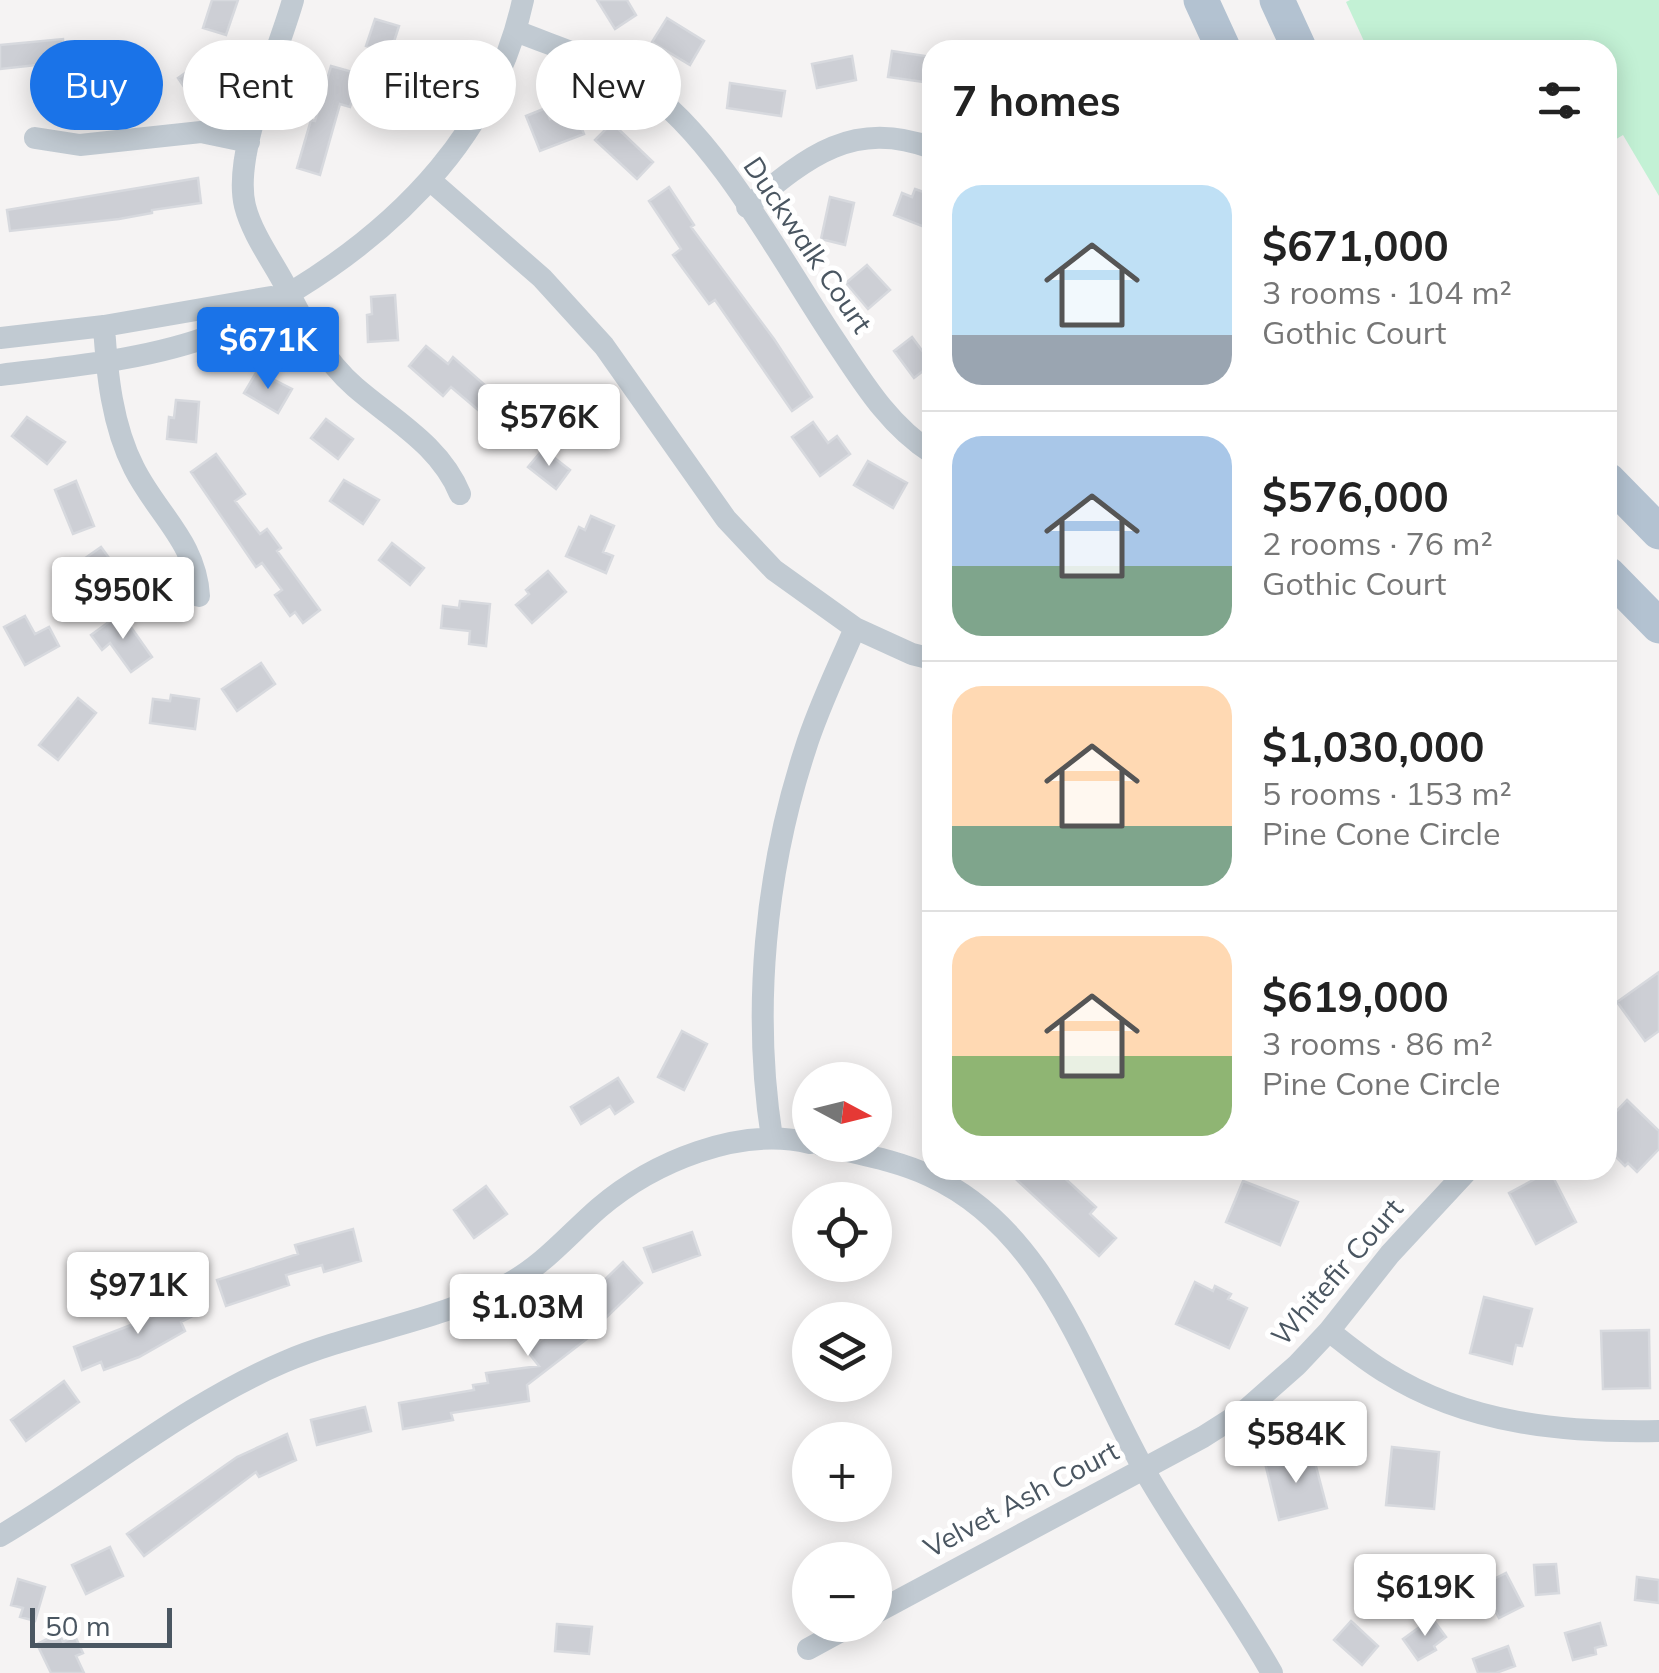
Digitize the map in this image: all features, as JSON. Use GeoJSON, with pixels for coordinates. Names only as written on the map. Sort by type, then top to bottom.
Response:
{"type":"FeatureCollection","features":[{"type":"Feature","properties":{"kind":"main road"},"geometry":{"type":"LineString","coordinates":[[1201,0],[1219,40]]}},
{"type":"Feature","properties":{"kind":"main road"},"geometry":{"type":"LineString","coordinates":[[1278,0],[1296,40]]}},
{"type":"Feature","properties":{"kind":"main road"},"geometry":{"type":"LineString","coordinates":[[1617,489],[1659,532]]}},
{"type":"Feature","properties":{"kind":"main road"},"geometry":{"type":"LineString","coordinates":[[1617,583],[1659,626]]}},
{"type":"Feature","properties":{"kind":"street"},"geometry":{"type":"LineString","coordinates":[[293,0],[249,142],[243,176],[245,206],[306,326],[334,366],[426,444],[453,478],[460,494]]}},
{"type":"Feature","properties":{"kind":"street"},"geometry":{"type":"LineString","coordinates":[[0,375],[106,362],[214,335],[289,294],[365,244],[431,181],[483,104],[516,32],[523,0]]}},
{"type":"Feature","properties":{"kind":"street","name":"Duckwalk Court"},"geometry":{"type":"LineString","coordinates":[[516,32],[599,63],[644,88],[682,121],[747,207],[874,398],[902,431],[922,445]]}},
{"type":"Feature","properties":{"kind":"street"},"geometry":{"type":"LineString","coordinates":[[36,138],[80,145],[200,132],[249,142]]}},
{"type":"Feature","properties":{"kind":"street"},"geometry":{"type":"LineString","coordinates":[[747,207],[835,144],[884,137],[922,146]]}},
{"type":"Feature","properties":{"kind":"street"},"geometry":{"type":"LineString","coordinates":[[431,181],[542,278],[604,346],[750,548],[808,598],[855,628],[922,656]]}},
{"type":"Feature","properties":{"kind":"street"},"geometry":{"type":"LineString","coordinates":[[0,338],[104,326],[289,294]]}},
{"type":"Feature","properties":{"kind":"street"},"geometry":{"type":"LineString","coordinates":[[104,326],[112,401],[129,456],[153,500],[188,550],[198,572],[199,596]]}},
{"type":"Feature","properties":{"kind":"street"},"geometry":{"type":"LineString","coordinates":[[772,1138],[766,1103],[763,996],[776,864],[806,746],[855,628]]}},
{"type":"Feature","properties":{"kind":"street"},"geometry":{"type":"LineString","coordinates":[[0,1536],[172,1422],[252,1377],[346,1338],[478,1299],[523,1275],[600,1207],[647,1174],[706,1151],[772,1138],[792,1140]]}},
{"type":"Feature","properties":{"kind":"street"},"geometry":{"type":"LineString","coordinates":[[884,1162],[922,1175]]}},
{"type":"Feature","properties":{"kind":"street"},"geometry":{"type":"LineString","coordinates":[[934,1180],[956,1190],[1015,1242],[1050,1288],[1143,1468],[1272,1673]]}},
{"type":"Feature","properties":{"kind":"street"},"geometry":{"type":"LineString","coordinates":[[956,1190],[964,1180]]}},
{"type":"Feature","properties":{"kind":"street","name":"Whitefir Court"},"geometry":{"type":"LineString","coordinates":[[1143,1468],[1203,1437],[1269,1391],[1329,1331],[1390,1254],[1459,1180]]}},
{"type":"Feature","properties":{"kind":"street"},"geometry":{"type":"LineString","coordinates":[[1329,1331],[1383,1372],[1464,1408],[1557,1429],[1659,1431]]}},
{"type":"Feature","properties":{"kind":"street","name":"Velvet Ash Court"},"geometry":{"type":"LineString","coordinates":[[892,1603],[1143,1468]]}},
{"type":"Feature","properties":{"kind":"street"},"geometry":{"type":"LineString","coordinates":[[808,1649],[821,1642]]}},
{"type":"Feature","properties":{"kind":"green space"},"geometry":{"type":"Polygon","coordinates":[[[1659,0],[1659,196],[1623,135],[1617,139],[1617,40],[1363,40],[1346,2],[1659,0]]]}},
{"type":"Feature","properties":{"kind":"building"},"geometry":{"type":"Polygon","coordinates":[[[212,0],[238,0],[226,35],[203,28],[212,0]]]}},
{"type":"Feature","properties":{"kind":"building"},"geometry":{"type":"Polygon","coordinates":[[[597,0],[627,0],[636,15],[615,29],[597,0]]]}},
{"type":"Feature","properties":{"kind":"building"},"geometry":{"type":"Polygon","coordinates":[[[667,18],[704,41],[690,65],[681,60],[681,40],[653,40],[667,18]]]}},
{"type":"Feature","properties":{"kind":"building"},"geometry":{"type":"Polygon","coordinates":[[[375,19],[399,26],[394,40],[368,40],[375,19]]]}},
{"type":"Feature","properties":{"kind":"building"},"geometry":{"type":"Polygon","coordinates":[[[30,42],[30,66],[0,69],[0,45],[30,42]]]}},
{"type":"Feature","properties":{"kind":"building"},"geometry":{"type":"Polygon","coordinates":[[[892,51],[922,56],[922,82],[888,77],[892,51]]]}},
{"type":"Feature","properties":{"kind":"building"},"geometry":{"type":"Polygon","coordinates":[[[852,56],[856,80],[817,88],[812,64],[852,56]]]}},
{"type":"Feature","properties":{"kind":"building"},"geometry":{"type":"Polygon","coordinates":[[[331,66],[348,71],[348,106],[340,104],[320,175],[297,168],[308,130],[328,130],[331,66]]]}},
{"type":"Feature","properties":{"kind":"building"},"geometry":{"type":"Polygon","coordinates":[[[730,83],[785,91],[781,116],[727,108],[730,83]]]}},
{"type":"Feature","properties":{"kind":"building"},"geometry":{"type":"Polygon","coordinates":[[[536,112],[536,130],[582,130],[584,134],[540,151],[526,116],[536,112]]]}},
{"type":"Feature","properties":{"kind":"building"},"geometry":{"type":"Polygon","coordinates":[[[605,130],[619,130],[653,162],[637,179],[595,140],[605,130]]]}},
{"type":"Feature","properties":{"kind":"building"},"geometry":{"type":"Polygon","coordinates":[[[198,178],[201,203],[119,219],[10,231],[7,210],[198,178]]]}},
{"type":"Feature","properties":{"kind":"building"},"geometry":{"type":"Polygon","coordinates":[[[669,187],[694,225],[691,227],[812,397],[792,411],[715,300],[709,304],[673,255],[681,249],[649,201],[669,187]]]}},
{"type":"Feature","properties":{"kind":"building"},"geometry":{"type":"Polygon","coordinates":[[[915,189],[922,191],[922,226],[894,215],[902,193],[912,197],[915,189]]]}},
{"type":"Feature","properties":{"kind":"building"},"geometry":{"type":"Polygon","coordinates":[[[830,197],[854,203],[845,245],[821,239],[830,197]]]}},
{"type":"Feature","properties":{"kind":"building"},"geometry":{"type":"Polygon","coordinates":[[[867,265],[890,290],[868,309],[846,283],[867,265]]]}},
{"type":"Feature","properties":{"kind":"building"},"geometry":{"type":"Polygon","coordinates":[[[395,295],[398,340],[368,342],[371,297],[395,295]]]}},
{"type":"Feature","properties":{"kind":"building"},"geometry":{"type":"Polygon","coordinates":[[[912,337],[922,350],[922,372],[914,378],[894,351],[912,337]]]}},
{"type":"Feature","properties":{"kind":"building"},"geometry":{"type":"Polygon","coordinates":[[[426,346],[448,364],[453,357],[512,409],[497,426],[451,387],[443,396],[409,366],[426,346]]]}},
{"type":"Feature","properties":{"kind":"building"},"geometry":{"type":"Polygon","coordinates":[[[257,371],[292,389],[278,413],[244,393],[257,371]]]}},
{"type":"Feature","properties":{"kind":"building"},"geometry":{"type":"Polygon","coordinates":[[[176,400],[199,402],[196,442],[167,439],[176,400]]]}},
{"type":"Feature","properties":{"kind":"building"},"geometry":{"type":"Polygon","coordinates":[[[27,417],[65,442],[47,464],[12,436],[27,417]]]}},
{"type":"Feature","properties":{"kind":"building"},"geometry":{"type":"Polygon","coordinates":[[[326,419],[353,439],[338,459],[311,438],[326,419]]]}},
{"type":"Feature","properties":{"kind":"building"},"geometry":{"type":"Polygon","coordinates":[[[813,422],[828,443],[837,436],[850,454],[820,476],[792,437],[813,422]]]}},
{"type":"Feature","properties":{"kind":"building"},"geometry":{"type":"Polygon","coordinates":[[[543,449],[570,470],[556,489],[528,467],[543,449]]]}},
{"type":"Feature","properties":{"kind":"building"},"geometry":{"type":"Polygon","coordinates":[[[216,454],[245,494],[235,501],[260,534],[267,529],[281,548],[277,551],[320,610],[303,623],[295,612],[290,616],[275,595],[282,590],[262,563],[256,567],[191,472],[216,454]]]}},
{"type":"Feature","properties":{"kind":"building"},"geometry":{"type":"Polygon","coordinates":[[[868,461],[907,483],[893,508],[854,485],[868,461]]]}},
{"type":"Feature","properties":{"kind":"building"},"geometry":{"type":"Polygon","coordinates":[[[344,480],[379,500],[363,524],[330,501],[344,480]]]}},
{"type":"Feature","properties":{"kind":"building"},"geometry":{"type":"Polygon","coordinates":[[[76,481],[94,526],[73,534],[55,490],[76,481]]]}},
{"type":"Feature","properties":{"kind":"building"},"geometry":{"type":"Polygon","coordinates":[[[591,516],[614,526],[603,552],[613,556],[606,573],[566,556],[579,527],[585,530],[591,516]]]}},
{"type":"Feature","properties":{"kind":"building"},"geometry":{"type":"Polygon","coordinates":[[[392,543],[424,568],[410,585],[379,560],[392,543]]]}},
{"type":"Feature","properties":{"kind":"building"},"geometry":{"type":"Polygon","coordinates":[[[101,547],[112,562],[116,559],[132,582],[107,599],[81,561],[101,547]]]}},
{"type":"Feature","properties":{"kind":"building"},"geometry":{"type":"Polygon","coordinates":[[[548,571],[566,592],[532,623],[516,605],[548,571]]]}},
{"type":"Feature","properties":{"kind":"building"},"geometry":{"type":"Polygon","coordinates":[[[460,601],[490,604],[486,646],[469,644],[470,631],[441,628],[443,606],[459,608],[460,601]]]}},
{"type":"Feature","properties":{"kind":"building"},"geometry":{"type":"Polygon","coordinates":[[[121,613],[152,657],[131,672],[110,643],[102,650],[91,635],[121,613]]]}},
{"type":"Feature","properties":{"kind":"building"},"geometry":{"type":"Polygon","coordinates":[[[25,616],[35,634],[49,627],[59,646],[25,665],[4,627],[25,616]]]}},
{"type":"Feature","properties":{"kind":"building"},"geometry":{"type":"Polygon","coordinates":[[[261,663],[275,684],[237,711],[222,689],[261,663]]]}},
{"type":"Feature","properties":{"kind":"building"},"geometry":{"type":"Polygon","coordinates":[[[171,695],[199,699],[195,729],[150,723],[153,699],[170,701],[171,695]]]}},
{"type":"Feature","properties":{"kind":"building"},"geometry":{"type":"Polygon","coordinates":[[[78,698],[96,713],[58,760],[39,745],[78,698]]]}},
{"type":"Feature","properties":{"kind":"building"},"geometry":{"type":"Polygon","coordinates":[[[1659,972],[1659,1031],[1645,1041],[1617,1002],[1659,972]]]}},
{"type":"Feature","properties":{"kind":"building"},"geometry":{"type":"Polygon","coordinates":[[[682,1031],[707,1044],[684,1090],[658,1077],[682,1031]]]}},
{"type":"Feature","properties":{"kind":"building"},"geometry":{"type":"Polygon","coordinates":[[[618,1078],[633,1102],[615,1114],[610,1106],[581,1124],[571,1107],[618,1078]]]}},
{"type":"Feature","properties":{"kind":"building"},"geometry":{"type":"Polygon","coordinates":[[[1627,1100],[1659,1131],[1659,1149],[1637,1172],[1617,1158],[1617,1111],[1627,1100]]]}},
{"type":"Feature","properties":{"kind":"building"},"geometry":{"type":"Polygon","coordinates":[[[1017,1180],[1067,1180],[1096,1207],[1090,1214],[1116,1238],[1099,1256],[1017,1180]]]}},
{"type":"Feature","properties":{"kind":"building"},"geometry":{"type":"Polygon","coordinates":[[[1533,1180],[1555,1180],[1576,1222],[1536,1244],[1509,1193],[1533,1180]]]}},
{"type":"Feature","properties":{"kind":"building"},"geometry":{"type":"Polygon","coordinates":[[[1243,1181],[1298,1202],[1280,1245],[1226,1222],[1243,1181]]]}},
{"type":"Feature","properties":{"kind":"building"},"geometry":{"type":"Polygon","coordinates":[[[486,1186],[507,1214],[474,1238],[454,1210],[486,1186]]]}},
{"type":"Feature","properties":{"kind":"building"},"geometry":{"type":"Polygon","coordinates":[[[353,1229],[361,1261],[324,1272],[322,1265],[286,1275],[289,1285],[226,1306],[217,1280],[298,1254],[295,1245],[353,1229]]]}},
{"type":"Feature","properties":{"kind":"building"},"geometry":{"type":"Polygon","coordinates":[[[692,1232],[700,1255],[653,1272],[644,1248],[692,1232]]]}},
{"type":"Feature","properties":{"kind":"building"},"geometry":{"type":"Polygon","coordinates":[[[623,1262],[642,1283],[592,1335],[527,1385],[529,1401],[451,1413],[453,1420],[403,1429],[399,1403],[474,1390],[473,1385],[488,1383],[486,1373],[539,1366],[527,1351],[592,1300],[588,1296],[623,1262]]]}},
{"type":"Feature","properties":{"kind":"building"},"geometry":{"type":"Polygon","coordinates":[[[1195,1282],[1231,1294],[1228,1299],[1247,1308],[1229,1348],[1176,1324],[1195,1282]]]}},
{"type":"Feature","properties":{"kind":"building"},"geometry":{"type":"Polygon","coordinates":[[[194,1293],[203,1311],[181,1322],[185,1331],[139,1357],[104,1370],[101,1362],[82,1370],[74,1347],[149,1318],[194,1293]]]}},
{"type":"Feature","properties":{"kind":"building"},"geometry":{"type":"Polygon","coordinates":[[[1484,1297],[1532,1309],[1522,1346],[1516,1345],[1512,1364],[1470,1353],[1484,1297]]]}},
{"type":"Feature","properties":{"kind":"building"},"geometry":{"type":"Polygon","coordinates":[[[1649,1330],[1650,1388],[1603,1389],[1601,1331],[1649,1330]]]}},
{"type":"Feature","properties":{"kind":"building"},"geometry":{"type":"Polygon","coordinates":[[[64,1381],[79,1402],[26,1441],[11,1420],[64,1381]]]}},
{"type":"Feature","properties":{"kind":"building"},"geometry":{"type":"Polygon","coordinates":[[[365,1407],[371,1431],[317,1445],[311,1420],[365,1407]]]}},
{"type":"Feature","properties":{"kind":"building"},"geometry":{"type":"Polygon","coordinates":[[[287,1434],[296,1460],[259,1477],[256,1472],[144,1556],[127,1534],[237,1457],[287,1434]]]}},
{"type":"Feature","properties":{"kind":"building"},"geometry":{"type":"Polygon","coordinates":[[[1392,1447],[1439,1452],[1434,1509],[1386,1505],[1392,1447]]]}},
{"type":"Feature","properties":{"kind":"building"},"geometry":{"type":"Polygon","coordinates":[[[1312,1451],[1327,1508],[1279,1520],[1265,1463],[1312,1451]]]}},
{"type":"Feature","properties":{"kind":"building"},"geometry":{"type":"Polygon","coordinates":[[[110,1547],[123,1576],[86,1594],[72,1565],[110,1547]]]}},
{"type":"Feature","properties":{"kind":"building"},"geometry":{"type":"Polygon","coordinates":[[[1556,1564],[1559,1593],[1536,1595],[1534,1565],[1556,1564]]]}},
{"type":"Feature","properties":{"kind":"building"},"geometry":{"type":"Polygon","coordinates":[[[1506,1573],[1523,1606],[1499,1618],[1482,1585],[1506,1573]]]}},
{"type":"Feature","properties":{"kind":"building"},"geometry":{"type":"Polygon","coordinates":[[[1637,1577],[1659,1580],[1659,1603],[1635,1600],[1637,1577]]]}},
{"type":"Feature","properties":{"kind":"building"},"geometry":{"type":"Polygon","coordinates":[[[18,1579],[45,1587],[35,1621],[20,1617],[23,1608],[11,1605],[18,1579]]]}},
{"type":"Feature","properties":{"kind":"building"},"geometry":{"type":"Polygon","coordinates":[[[1432,1618],[1446,1637],[1434,1646],[1436,1650],[1418,1660],[1403,1639],[1432,1618]]]}},
{"type":"Feature","properties":{"kind":"building"},"geometry":{"type":"Polygon","coordinates":[[[1351,1621],[1378,1646],[1362,1665],[1334,1640],[1351,1621]]]}},
{"type":"Feature","properties":{"kind":"building"},"geometry":{"type":"Polygon","coordinates":[[[1600,1623],[1606,1645],[1595,1648],[1596,1654],[1573,1660],[1565,1633],[1600,1623]]]}},
{"type":"Feature","properties":{"kind":"building"},"geometry":{"type":"Polygon","coordinates":[[[557,1624],[592,1627],[589,1654],[555,1651],[557,1624]]]}},
{"type":"Feature","properties":{"kind":"building"},"geometry":{"type":"Polygon","coordinates":[[[59,1633],[63,1642],[75,1636],[83,1653],[76,1656],[84,1673],[51,1673],[37,1644],[59,1633]]]}},
{"type":"Feature","properties":{"kind":"building"},"geometry":{"type":"Polygon","coordinates":[[[1508,1646],[1515,1666],[1496,1673],[1478,1673],[1473,1659],[1508,1646]]]}}]}
